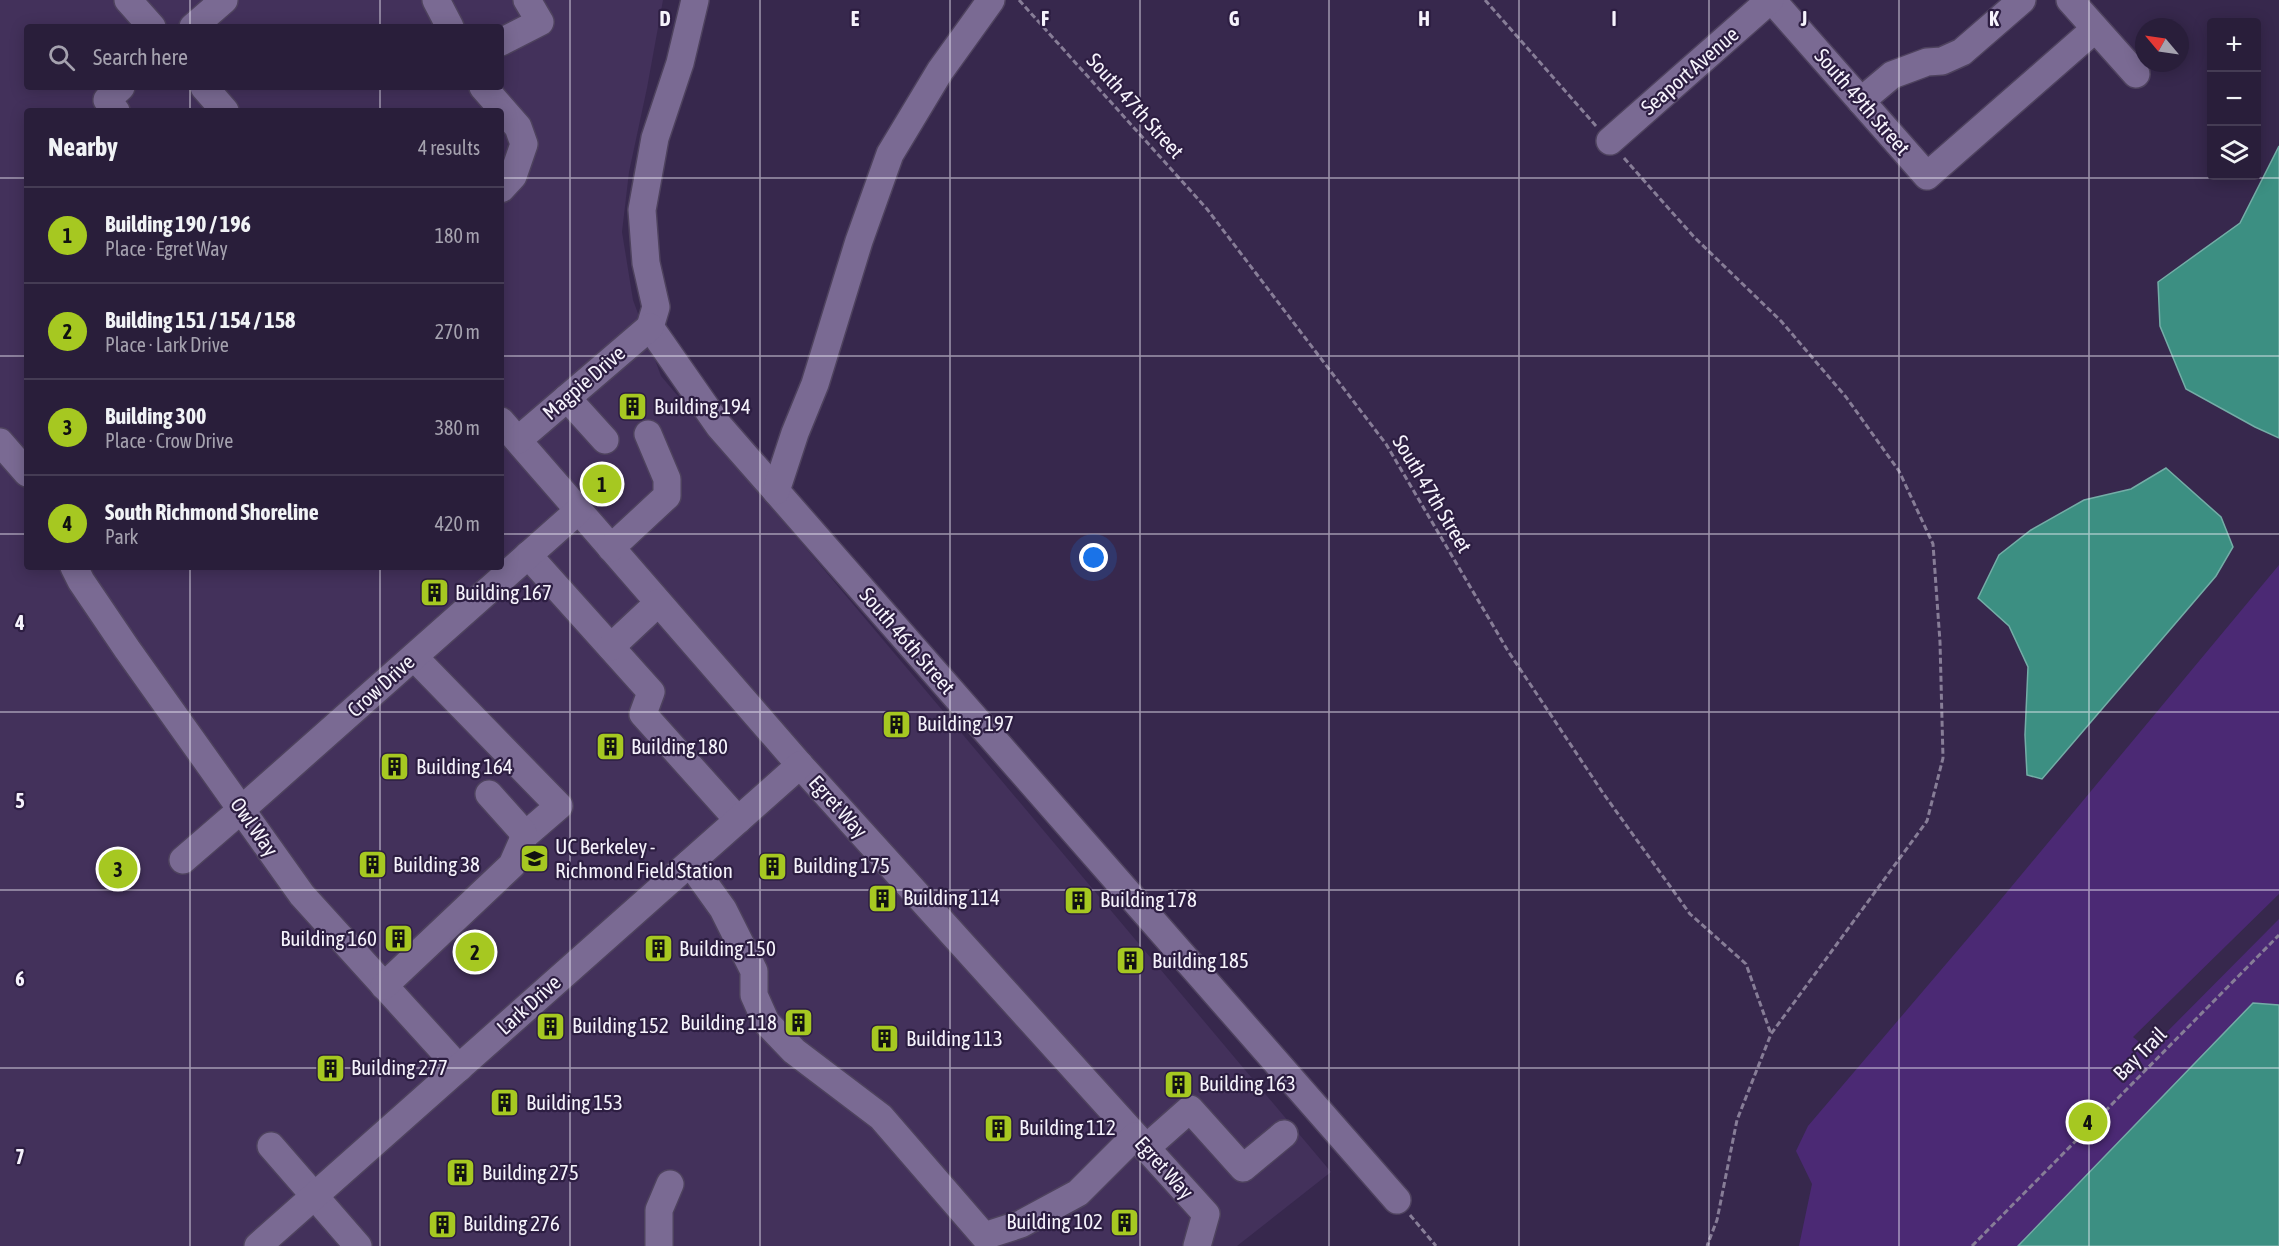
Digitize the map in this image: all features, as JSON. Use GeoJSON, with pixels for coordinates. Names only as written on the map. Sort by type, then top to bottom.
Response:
{"type":"FeatureCollection","features":[{"type":"Feature","properties":{"kind":"street"},"geometry":{"type":"LineString","coordinates":[[128,0],[149,24]]}},
{"type":"Feature","properties":{"kind":"street"},"geometry":{"type":"LineString","coordinates":[[196,24],[224,0]]}},
{"type":"Feature","properties":{"kind":"street"},"geometry":{"type":"LineString","coordinates":[[436,0],[448,24]]}},
{"type":"Feature","properties":{"kind":"street"},"geometry":{"type":"LineString","coordinates":[[504,40],[540,22],[528,0]]}},
{"type":"Feature","properties":{"kind":"street"},"geometry":{"type":"LineString","coordinates":[[650,327],[656,307],[646,263],[642,210],[655,138],[680,63],[695,0]]}},
{"type":"Feature","properties":{"kind":"street"},"geometry":{"type":"LineString","coordinates":[[776,491],[795,432],[815,384],[859,241],[890,154],[940,71],[991,0]]}},
{"type":"Feature","properties":{"kind":"street","name":"Seaport Avenue"},"geometry":{"type":"LineString","coordinates":[[1610,141],[1771,0]]}},
{"type":"Feature","properties":{"kind":"street","name":"South 49th Street"},"geometry":{"type":"LineString","coordinates":[[1771,0],[1927,176],[2095,29]]}},
{"type":"Feature","properties":{"kind":"street"},"geometry":{"type":"LineString","coordinates":[[1861,101],[1892,75],[1927,62],[1942,61],[1962,52],[2022,0]]}},
{"type":"Feature","properties":{"kind":"street"},"geometry":{"type":"LineString","coordinates":[[2070,0],[2136,74]]}},
{"type":"Feature","properties":{"kind":"street"},"geometry":{"type":"LineString","coordinates":[[114,108],[107,100],[118,90]]}},
{"type":"Feature","properties":{"kind":"street"},"geometry":{"type":"LineString","coordinates":[[207,90],[222,108]]}},
{"type":"Feature","properties":{"kind":"street"},"geometry":{"type":"LineString","coordinates":[[486,90],[501,108]]}},
{"type":"Feature","properties":{"kind":"street"},"geometry":{"type":"LineString","coordinates":[[504,111],[518,127],[524,144],[513,176],[504,186]]}},
{"type":"Feature","properties":{"kind":"street","name":"Magpie Drive"},"geometry":{"type":"LineString","coordinates":[[509,431],[567,398],[650,327]]}},
{"type":"Feature","properties":{"kind":"street","name":"South 46th Street"},"geometry":{"type":"LineString","coordinates":[[650,327],[719,426],[1397,1200]]}},
{"type":"Feature","properties":{"kind":"street"},"geometry":{"type":"LineString","coordinates":[[567,398],[605,440]]}},
{"type":"Feature","properties":{"kind":"street","name":"Egret Way"},"geometry":{"type":"LineString","coordinates":[[509,431],[800,765],[1206,1214],[1197,1246]]}},
{"type":"Feature","properties":{"kind":"street"},"geometry":{"type":"LineString","coordinates":[[611,548],[667,496],[667,480],[648,434]]}},
{"type":"Feature","properties":{"kind":"street"},"geometry":{"type":"LineString","coordinates":[[0,442],[24,470]]}},
{"type":"Feature","properties":{"kind":"street","name":"Crow Drive"},"geometry":{"type":"LineString","coordinates":[[183,860],[578,511]]}},
{"type":"Feature","properties":{"kind":"street"},"geometry":{"type":"LineString","coordinates":[[528,555],[651,692],[643,714],[738,820]]}},
{"type":"Feature","properties":{"kind":"street","name":"Owl Way"},"geometry":{"type":"LineString","coordinates":[[76,570],[127,649],[302,895],[459,1068]]}},
{"type":"Feature","properties":{"kind":"street"},"geometry":{"type":"LineString","coordinates":[[611,647],[658,603]]}},
{"type":"Feature","properties":{"kind":"street"},"geometry":{"type":"LineString","coordinates":[[414,657],[559,806],[523,837]]}},
{"type":"Feature","properties":{"kind":"street","name":"Lark Drive"},"geometry":{"type":"LineString","coordinates":[[258,1246],[800,765]]}},
{"type":"Feature","properties":{"kind":"street"},"geometry":{"type":"LineString","coordinates":[[384,986],[512,865],[523,832],[489,794]]}},
{"type":"Feature","properties":{"kind":"street"},"geometry":{"type":"LineString","coordinates":[[690,863],[723,909],[754,971],[754,995],[766,1022],[794,1051],[881,1117],[984,1236],[1021,1224],[1078,1192],[1141,1142],[1190,1109],[1243,1168],[1284,1134]]}},
{"type":"Feature","properties":{"kind":"street"},"geometry":{"type":"LineString","coordinates":[[271,1146],[358,1246]]}},
{"type":"Feature","properties":{"kind":"street"},"geometry":{"type":"LineString","coordinates":[[659,1246],[659,1210],[670,1184]]}},
{"type":"Feature","properties":{"kind":"path","name":"South 47th Street"},"geometry":{"type":"LineString","coordinates":[[1019,0],[1207,209],[1386,444],[1508,651],[1603,793],[1690,914],[1746,964],[1771,1034]]}},
{"type":"Feature","properties":{"kind":"path"},"geometry":{"type":"LineString","coordinates":[[1485,0],[1694,237],[1781,321],[1846,397],[1899,471],[1933,544],[1940,642],[1943,758],[1927,821],[1771,1034],[1737,1120],[1717,1220],[1707,1246]]}},
{"type":"Feature","properties":{"kind":"path","name":"Bay Trail"},"geometry":{"type":"LineString","coordinates":[[1972,1246],[2279,936]]}},
{"type":"Feature","properties":{"kind":"path"},"geometry":{"type":"LineString","coordinates":[[1397,1200],[1436,1246]]}},
{"type":"Feature","properties":{"kind":"shaded area","name":"UC Berkeley - Richmond Field Station"},"geometry":{"type":"Polygon","coordinates":[[[0,0],[663,0],[629,172],[622,232],[633,300],[661,376],[1331,1172],[1237,1246],[0,1246],[0,0]]]}},
{"type":"Feature","properties":{"kind":"shaded area"},"geometry":{"type":"Polygon","coordinates":[[[2279,146],[2279,438],[2186,389],[2160,326],[2158,282],[2240,223],[2279,146]]]}},
{"type":"Feature","properties":{"kind":"shaded area"},"geometry":{"type":"Polygon","coordinates":[[[2166,468],[2221,517],[2233,547],[2216,576],[2042,779],[2027,775],[2025,735],[2028,667],[2009,626],[1978,598],[1999,555],[2031,530],[2084,500],[2131,489],[2166,468]]]}},
{"type":"Feature","properties":{"kind":"shaded area"},"geometry":{"type":"Polygon","coordinates":[[[2279,565],[2279,894],[2133,1037],[2149,1050],[2279,919],[2279,1005],[2253,1003],[2133,1246],[1799,1246],[1812,1184],[1796,1151],[1808,1126],[1987,916],[2279,565]]]}},
{"type":"Feature","properties":{"kind":"shaded area"},"geometry":{"type":"Polygon","coordinates":[[[2253,1003],[2279,1005],[2279,1246],[2018,1246],[2253,1003]]]}},
{"type":"Feature","properties":{"kind":"place","name":"Building 194"},"geometry":{"type":"Point","coordinates":[633,407]}},
{"type":"Feature","properties":{"kind":"place","name":"Building 190 / 196"},"geometry":{"type":"Point","coordinates":[602,484]}},
{"type":"Feature","properties":{"kind":"place","name":"Building 167"},"geometry":{"type":"Point","coordinates":[434,593]}},
{"type":"Feature","properties":{"kind":"place","name":"Building 197"},"geometry":{"type":"Point","coordinates":[896,724]}},
{"type":"Feature","properties":{"kind":"place","name":"Building 180"},"geometry":{"type":"Point","coordinates":[610,747]}},
{"type":"Feature","properties":{"kind":"place","name":"Building 164"},"geometry":{"type":"Point","coordinates":[395,767]}},
{"type":"Feature","properties":{"kind":"place","name":"UC Berkeley - Richmond Field Station"},"geometry":{"type":"Point","coordinates":[534,859]}},
{"type":"Feature","properties":{"kind":"place","name":"Building 38"},"geometry":{"type":"Point","coordinates":[372,865]}},
{"type":"Feature","properties":{"kind":"place","name":"Building 175"},"geometry":{"type":"Point","coordinates":[772,866]}},
{"type":"Feature","properties":{"kind":"place","name":"Building 300"},"geometry":{"type":"Point","coordinates":[118,869]}},
{"type":"Feature","properties":{"kind":"place","name":"Building 114"},"geometry":{"type":"Point","coordinates":[882,898]}},
{"type":"Feature","properties":{"kind":"place","name":"Building 178"},"geometry":{"type":"Point","coordinates":[1079,900]}},
{"type":"Feature","properties":{"kind":"place","name":"Building 160"},"geometry":{"type":"Point","coordinates":[398,939]}},
{"type":"Feature","properties":{"kind":"place","name":"Building 150"},"geometry":{"type":"Point","coordinates":[658,949]}},
{"type":"Feature","properties":{"kind":"place","name":"Building 151 / 154 / 158"},"geometry":{"type":"Point","coordinates":[475,952]}},
{"type":"Feature","properties":{"kind":"place","name":"Building 185"},"geometry":{"type":"Point","coordinates":[1131,961]}},
{"type":"Feature","properties":{"kind":"place","name":"Building 118"},"geometry":{"type":"Point","coordinates":[798,1023]}},
{"type":"Feature","properties":{"kind":"place","name":"Building 152"},"geometry":{"type":"Point","coordinates":[551,1026]}},
{"type":"Feature","properties":{"kind":"place","name":"Building 113"},"geometry":{"type":"Point","coordinates":[885,1039]}},
{"type":"Feature","properties":{"kind":"place","name":"Building 277"},"geometry":{"type":"Point","coordinates":[330,1068]}},
{"type":"Feature","properties":{"kind":"place","name":"Building 163"},"geometry":{"type":"Point","coordinates":[1178,1084]}},
{"type":"Feature","properties":{"kind":"place","name":"Building 153"},"geometry":{"type":"Point","coordinates":[505,1103]}},
{"type":"Feature","properties":{"kind":"place","name":"South Richmond Shoreline"},"geometry":{"type":"Point","coordinates":[2088,1122]}},
{"type":"Feature","properties":{"kind":"place","name":"Building 112"},"geometry":{"type":"Point","coordinates":[998,1128]}},
{"type":"Feature","properties":{"kind":"place","name":"Building 275"},"geometry":{"type":"Point","coordinates":[461,1173]}},
{"type":"Feature","properties":{"kind":"place","name":"Building 102"},"geometry":{"type":"Point","coordinates":[1124,1222]}},
{"type":"Feature","properties":{"kind":"place","name":"Building 276"},"geometry":{"type":"Point","coordinates":[442,1224]}}]}
